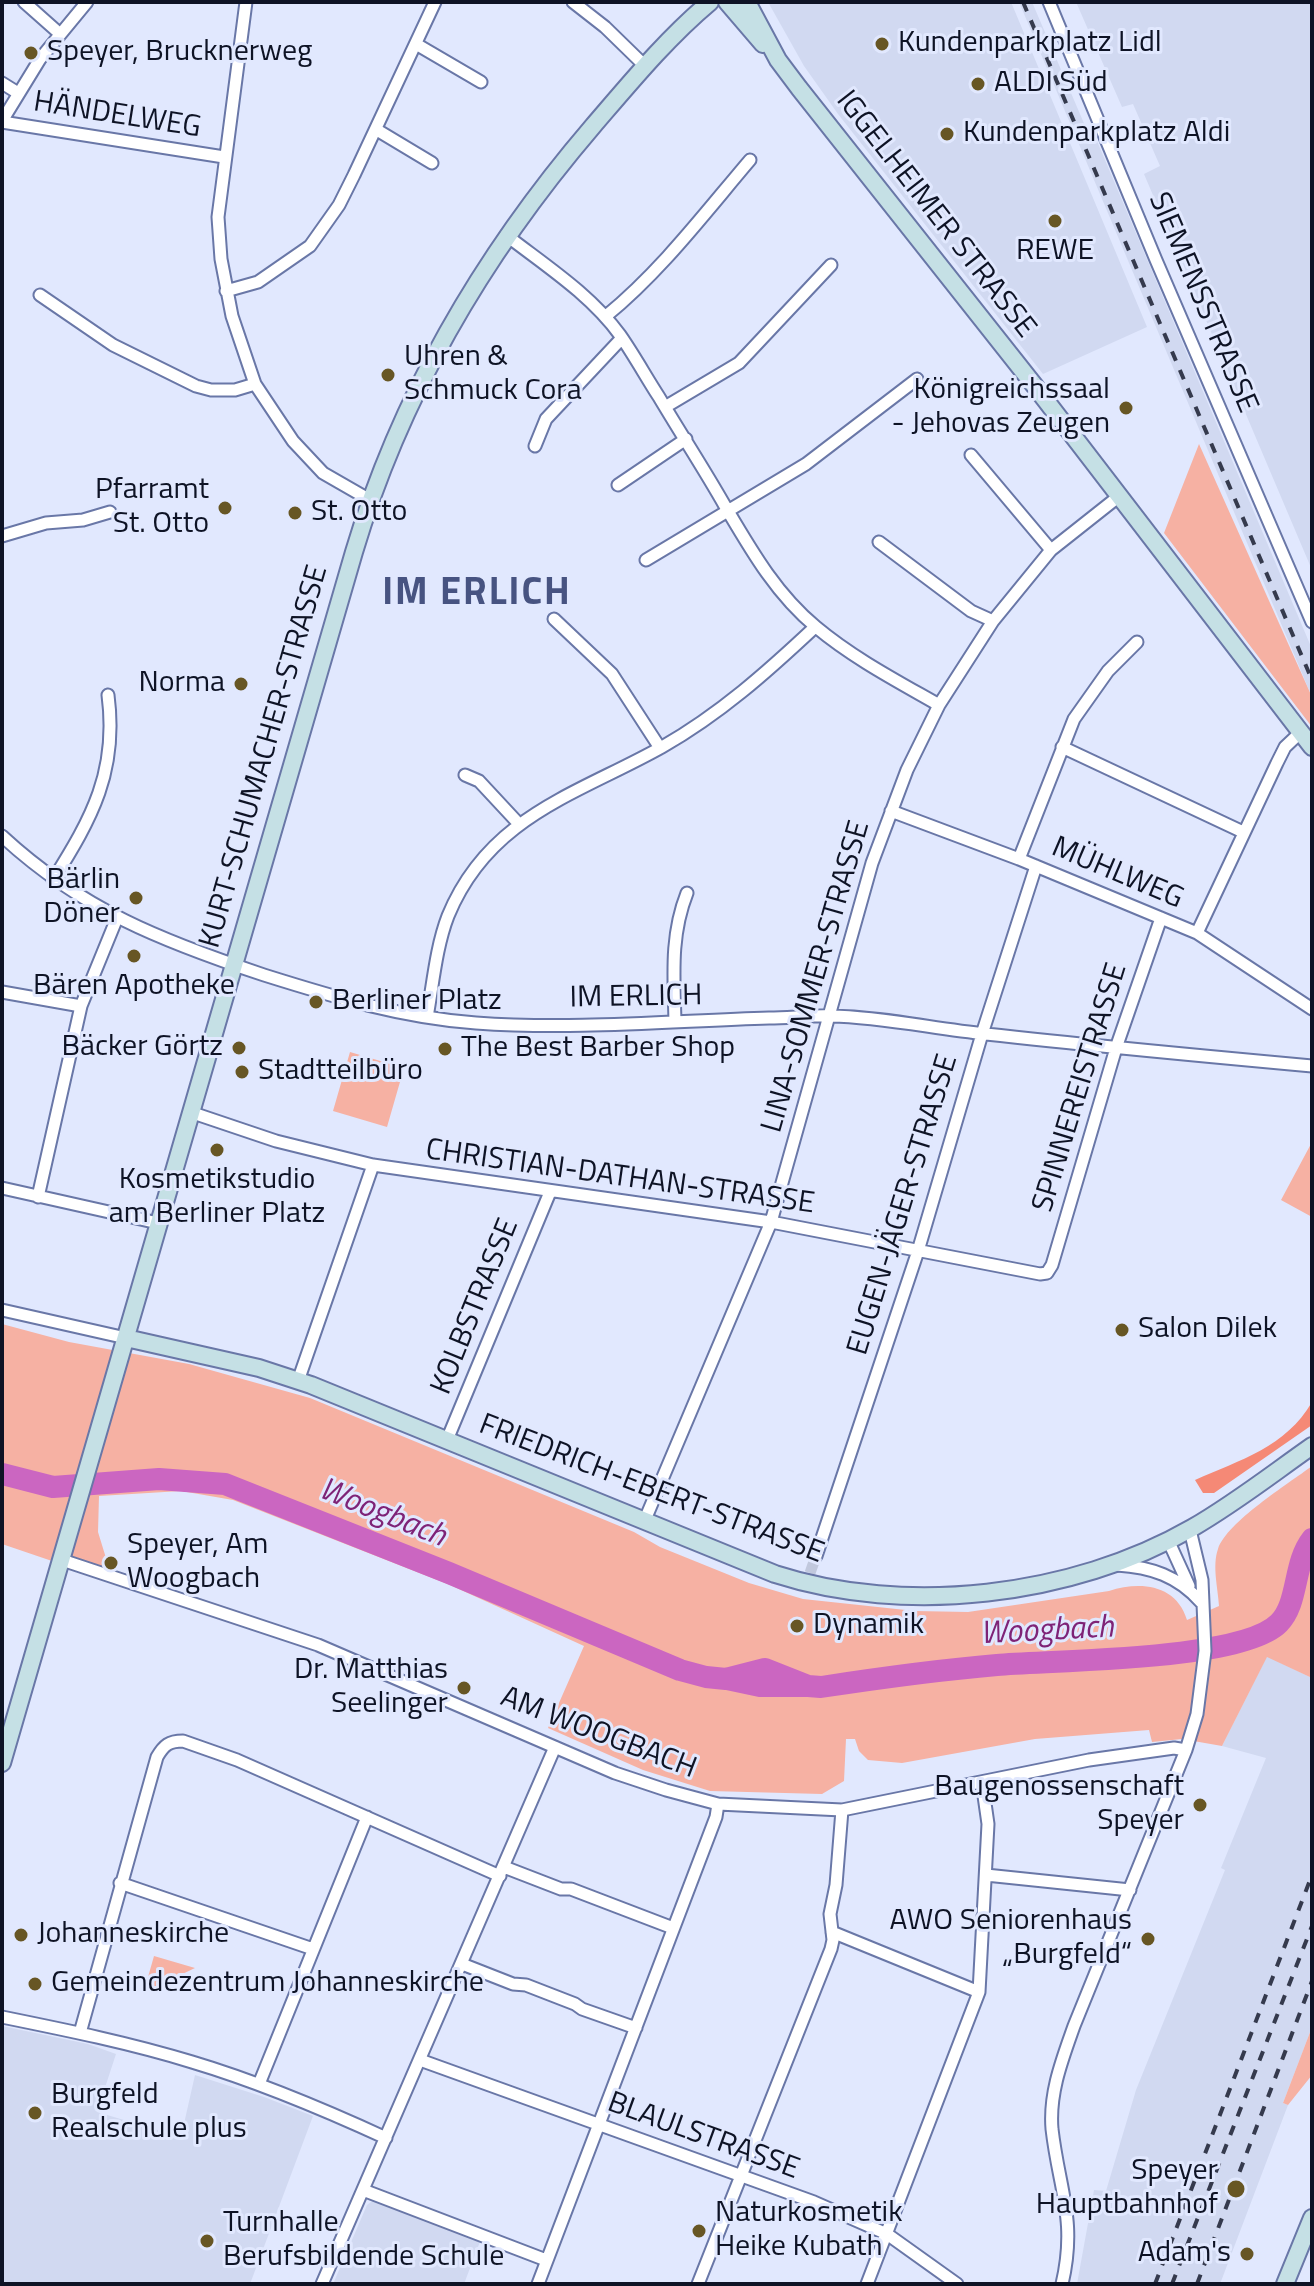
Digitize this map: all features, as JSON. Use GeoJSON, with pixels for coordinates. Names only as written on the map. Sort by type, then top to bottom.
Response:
{"type":"FeatureCollection","features":[{"type":"Feature","properties":{"kind":"main road","name":"KURT-SCHUMACHER-STRASSE"},"geometry":{"type":"LineString","coordinates":[[2,1763],[10,1711],[62,1560],[370,500],[420,384],[463,304],[506,235],[554,170],[645,66],[710,2]]}},
{"type":"Feature","properties":{"kind":"main road","name":"IGGELHEIMER STRASSE"},"geometry":{"type":"LineString","coordinates":[[727,2],[778,60],[1034,385],[1312,747]]}},
{"type":"Feature","properties":{"kind":"main road","name":"IGGELHEIMER STRASSE"},"geometry":{"type":"LineString","coordinates":[[747,2],[778,60]]}},
{"type":"Feature","properties":{"kind":"main road","name":"FRIEDRICH-EBERT-STRASSE"},"geometry":{"type":"LineString","coordinates":[[126,1338],[259,1368],[298,1381],[644,1522],[809,1579],[865,1593],[962,1596],[1048,1584],[1108,1565],[1190,1530],[1251,1491],[1312,1446]]}},
{"type":"Feature","properties":{"kind":"main road"},"geometry":{"type":"LineString","coordinates":[[1285,2284],[1305,2254],[1312,2218]]}},
{"type":"Feature","properties":{"kind":"street"},"geometry":{"type":"LineString","coordinates":[[24,2],[59,33]]}},
{"type":"Feature","properties":{"kind":"street"},"geometry":{"type":"LineString","coordinates":[[2,122],[59,33],[87,2]]}},
{"type":"Feature","properties":{"kind":"street"},"geometry":{"type":"LineString","coordinates":[[246,2],[224,157],[218,237],[226,291],[255,384],[293,441],[323,473],[370,500]]}},
{"type":"Feature","properties":{"kind":"street"},"geometry":{"type":"LineString","coordinates":[[226,291],[258,282],[310,246],[339,205],[435,2]]}},
{"type":"Feature","properties":{"kind":"street"},"geometry":{"type":"LineString","coordinates":[[573,2],[605,27],[645,66]]}},
{"type":"Feature","properties":{"kind":"street","name":"SIEMENSSTRASSE"},"geometry":{"type":"LineString","coordinates":[[1049,2],[1312,622]]}},
{"type":"Feature","properties":{"kind":"street"},"geometry":{"type":"LineString","coordinates":[[416,44],[481,82]]}},
{"type":"Feature","properties":{"kind":"street"},"geometry":{"type":"LineString","coordinates":[[2,83],[18,93]]}},
{"type":"Feature","properties":{"kind":"street","name":"HÄNDELWEG"},"geometry":{"type":"LineString","coordinates":[[2,122],[224,157]]}},
{"type":"Feature","properties":{"kind":"street"},"geometry":{"type":"LineString","coordinates":[[377,130],[432,163]]}},
{"type":"Feature","properties":{"kind":"street"},"geometry":{"type":"LineString","coordinates":[[606,316],[653,273],[750,160]]}},
{"type":"Feature","properties":{"kind":"street"},"geometry":{"type":"LineString","coordinates":[[506,235],[571,284],[606,316],[686,439],[764,572],[815,627],[870,665],[939,705]]}},
{"type":"Feature","properties":{"kind":"street"},"geometry":{"type":"LineString","coordinates":[[665,407],[739,363],[831,265]]}},
{"type":"Feature","properties":{"kind":"street"},"geometry":{"type":"LineString","coordinates":[[40,295],[103,339],[196,386],[224,391],[255,384]]}},
{"type":"Feature","properties":{"kind":"street"},"geometry":{"type":"LineString","coordinates":[[535,446],[546,419],[622,338]]}},
{"type":"Feature","properties":{"kind":"street"},"geometry":{"type":"LineString","coordinates":[[646,560],[806,464],[917,379]]}},
{"type":"Feature","properties":{"kind":"street"},"geometry":{"type":"LineString","coordinates":[[618,485],[686,439]]}},
{"type":"Feature","properties":{"kind":"street"},"geometry":{"type":"LineString","coordinates":[[971,455],[1051,550]]}},
{"type":"Feature","properties":{"kind":"street","name":"LINA-SOMMER-STRASSE"},"geometry":{"type":"LineString","coordinates":[[644,1522],[771,1222],[872,863],[891,811],[939,705],[993,621],[1051,550],[1118,497]]}},
{"type":"Feature","properties":{"kind":"street"},"geometry":{"type":"LineString","coordinates":[[2,536],[46,523],[83,520],[110,512]]}},
{"type":"Feature","properties":{"kind":"street"},"geometry":{"type":"LineString","coordinates":[[879,542],[971,611],[993,621]]}},
{"type":"Feature","properties":{"kind":"street"},"geometry":{"type":"LineString","coordinates":[[554,619],[612,674],[660,748]]}},
{"type":"Feature","properties":{"kind":"street"},"geometry":{"type":"LineString","coordinates":[[427,1017],[439,952],[454,903],[477,868],[519,824],[582,785],[660,748],[733,701],[815,627]]}},
{"type":"Feature","properties":{"kind":"street"},"geometry":{"type":"LineString","coordinates":[[1019,859],[1074,719],[1090,693],[1137,642]]}},
{"type":"Feature","properties":{"kind":"street"},"geometry":{"type":"LineString","coordinates":[[53,880],[83,831],[105,778],[112,731],[108,695]]}},
{"type":"Feature","properties":{"kind":"street"},"geometry":{"type":"LineString","coordinates":[[1197,933],[1285,747],[1302,731]]}},
{"type":"Feature","properties":{"kind":"street"},"geometry":{"type":"LineString","coordinates":[[1062,747],[1243,832]]}},
{"type":"Feature","properties":{"kind":"street"},"geometry":{"type":"LineString","coordinates":[[465,775],[479,781],[519,824]]}},
{"type":"Feature","properties":{"kind":"street","name":"MÜHLWEG"},"geometry":{"type":"LineString","coordinates":[[891,811],[1019,859],[1197,933],[1312,1009]]}},
{"type":"Feature","properties":{"kind":"street","name":"IM ERLICH"},"geometry":{"type":"LineString","coordinates":[[2,836],[53,880],[160,939],[358,1005],[476,1023],[675,1022],[828,1016],[1312,1066]]}},
{"type":"Feature","properties":{"kind":"street","name":"EUGEN-JÄGER-STRASSE"},"geometry":{"type":"LineString","coordinates":[[816,1556],[918,1251],[1036,866]]}},
{"type":"Feature","properties":{"kind":"street"},"geometry":{"type":"LineString","coordinates":[[675,1022],[674,941],[679,912],[687,893]]}},
{"type":"Feature","properties":{"kind":"street"},"geometry":{"type":"LineString","coordinates":[[38,1197],[81,1006],[117,918]]}},
{"type":"Feature","properties":{"kind":"street","name":"SPINNEREISTRASSE"},"geometry":{"type":"LineString","coordinates":[[1047,1273],[1052,1265],[1116,1048],[1161,918]]}},
{"type":"Feature","properties":{"kind":"street"},"geometry":{"type":"LineString","coordinates":[[2,992],[81,1006]]}},
{"type":"Feature","properties":{"kind":"street","name":"CHRISTIAN-DATHAN-STRASSE"},"geometry":{"type":"LineString","coordinates":[[190,1112],[276,1141],[373,1165],[771,1222],[1047,1273]]}},
{"type":"Feature","properties":{"kind":"street"},"geometry":{"type":"LineString","coordinates":[[298,1381],[373,1165]]}},
{"type":"Feature","properties":{"kind":"street"},"geometry":{"type":"LineString","coordinates":[[2,1188],[158,1223]]}},
{"type":"Feature","properties":{"kind":"street","name":"KOLBSTRASSE"},"geometry":{"type":"LineString","coordinates":[[447,1440],[550,1192]]}},
{"type":"Feature","properties":{"kind":"street","name":"FRIEDRICH-EBERT-STRASSE"},"geometry":{"type":"LineString","coordinates":[[2,1310],[126,1338]]}},
{"type":"Feature","properties":{"kind":"street"},"geometry":{"type":"LineString","coordinates":[[1062,2284],[1069,2228],[1052,2128],[1053,2096],[1058,2070],[1074,2026],[1186,1750],[1197,1714],[1205,1662],[1202,1580],[1190,1530]]}},
{"type":"Feature","properties":{"kind":"street"},"geometry":{"type":"LineString","coordinates":[[1168,1540],[1202,1607]]}},
{"type":"Feature","properties":{"kind":"street","name":"AM WOOGBACH"},"geometry":{"type":"LineString","coordinates":[[62,1560],[318,1645],[637,1781],[718,1804],[842,1810],[1089,1760],[1174,1748],[1186,1750]]}},
{"type":"Feature","properties":{"kind":"street"},"geometry":{"type":"LineString","coordinates":[[1108,1565],[1161,1572],[1192,1591]]}},
{"type":"Feature","properties":{"kind":"street"},"geometry":{"type":"LineString","coordinates":[[80,2033],[157,1757],[166,1744],[183,1741],[199,1746],[502,1871],[561,1889],[571,1889],[673,1928]]}},
{"type":"Feature","properties":{"kind":"street"},"geometry":{"type":"LineString","coordinates":[[322,2284],[555,1747]]}},
{"type":"Feature","properties":{"kind":"street"},"geometry":{"type":"LineString","coordinates":[[867,2284],[979,1992],[988,1824],[982,1782]]}},
{"type":"Feature","properties":{"kind":"street"},"geometry":{"type":"LineString","coordinates":[[538,2284],[716,1817],[718,1804]]}},
{"type":"Feature","properties":{"kind":"street"},"geometry":{"type":"LineString","coordinates":[[698,2284],[831,1949],[830,1914],[836,1885],[842,1810]]}},
{"type":"Feature","properties":{"kind":"street"},"geometry":{"type":"LineString","coordinates":[[259,2084],[367,1817]]}},
{"type":"Feature","properties":{"kind":"street"},"geometry":{"type":"LineString","coordinates":[[986,1875],[1130,1890]]}},
{"type":"Feature","properties":{"kind":"street"},"geometry":{"type":"LineString","coordinates":[[120,1883],[313,1949]]}},
{"type":"Feature","properties":{"kind":"street"},"geometry":{"type":"LineString","coordinates":[[832,1932],[979,1992]]}},
{"type":"Feature","properties":{"kind":"street"},"geometry":{"type":"LineString","coordinates":[[462,1964],[636,2028]]}},
{"type":"Feature","properties":{"kind":"street"},"geometry":{"type":"LineString","coordinates":[[2,2017],[177,2058],[259,2084],[386,2138]]}},
{"type":"Feature","properties":{"kind":"street","name":"BLAULSTRASSE"},"geometry":{"type":"LineString","coordinates":[[420,2060],[814,2202],[887,2234],[957,2284]]}},
{"type":"Feature","properties":{"kind":"street"},"geometry":{"type":"LineString","coordinates":[[363,2190],[546,2260]]}},
{"type":"Feature","properties":{"kind":"shaded area"},"geometry":{"type":"Polygon","coordinates":[[[768,2],[1011,2],[1147,327],[1043,374],[838,114],[804,66],[768,2]]]}},
{"type":"Feature","properties":{"kind":"shaded area"},"geometry":{"type":"Polygon","coordinates":[[[1019,2],[1032,2],[1092,142],[1097,141],[1312,649],[1312,697],[1019,2]]]}},
{"type":"Feature","properties":{"kind":"shaded area"},"geometry":{"type":"Polygon","coordinates":[[[1076,2],[1312,2],[1312,570],[1144,174],[1160,166],[1133,104],[1122,107],[1076,2]]]}},
{"type":"Feature","properties":{"kind":"shaded area"},"geometry":{"type":"Polygon","coordinates":[[[1199,444],[1312,697],[1312,727],[1164,533],[1199,444]]]}},
{"type":"Feature","properties":{"kind":"shaded area"},"geometry":{"type":"Polygon","coordinates":[[[350,1052],[404,1068],[387,1127],[333,1111],[350,1052]]]}},
{"type":"Feature","properties":{"kind":"shaded area"},"geometry":{"type":"Polygon","coordinates":[[[1312,1142],[1312,1217],[1281,1200],[1312,1142]]]}},
{"type":"Feature","properties":{"kind":"shaded area"},"geometry":{"type":"Polygon","coordinates":[[[2,1324],[69,1342],[189,1364],[310,1398],[634,1532],[660,1547],[749,1583],[803,1599],[915,1611],[968,1612],[1144,1586],[1166,1592],[1175,1599],[1187,1620],[1219,1606],[1215,1563],[1224,1538],[1259,1504],[1312,1466],[1312,1678],[1267,1657],[1222,1746],[1182,1739],[1152,1742],[1149,1730],[1035,1739],[902,1763],[868,1760],[859,1751],[855,1739],[846,1739],[844,1781],[822,1794],[710,1791],[643,1770],[548,1728],[584,1646],[450,1585],[233,1500],[181,1491],[99,1496],[98,1532],[106,1558],[99,1577],[2,1544],[2,1324]]]}},
{"type":"Feature","properties":{"kind":"shaded area"},"geometry":{"type":"Polygon","coordinates":[[[1312,1402],[1312,1425],[1214,1493],[1203,1493],[1195,1480],[1275,1441],[1289,1430],[1312,1402]]]}},
{"type":"Feature","properties":{"kind":"shaded area"},"geometry":{"type":"Polygon","coordinates":[[[1267,1656],[1312,1678],[1312,2027],[1283,2103],[1288,2105],[1220,2284],[1077,2284],[1094,2190],[1106,2191],[1136,2090],[1225,1870],[1221,1868],[1266,1758],[1222,1746],[1267,1656]]]}},
{"type":"Feature","properties":{"kind":"shaded area"},"geometry":{"type":"Polygon","coordinates":[[[154,1956],[195,1968],[174,1978],[173,1982],[167,1981],[164,1990],[146,1984],[154,1956]]]}},
{"type":"Feature","properties":{"kind":"shaded area"},"geometry":{"type":"Polygon","coordinates":[[[2,2026],[88,2044],[116,2054],[97,2112],[181,2137],[195,2075],[313,2116],[250,2284],[2,2284],[2,2026]]]}},
{"type":"Feature","properties":{"kind":"shaded area"},"geometry":{"type":"Polygon","coordinates":[[[1312,2027],[1312,2075],[1288,2105],[1283,2103],[1312,2027]]]}},
{"type":"Feature","properties":{"kind":"shaded area"},"geometry":{"type":"Polygon","coordinates":[[[375,2199],[481,2239],[464,2284],[333,2284],[367,2205],[375,2199]]]}},
{"type":"Feature","properties":{"kind":"waterway","name":"Woogbach"},"geometry":{"type":"LineString","coordinates":[[2,1474],[53,1487],[159,1479],[225,1484],[680,1670],[726,1679],[765,1669],[808,1686],[821,1687],[975,1667],[1189,1652],[1259,1636],[1279,1623],[1285,1615],[1302,1559],[1312,1539]]}},
{"type":"Feature","properties":{"kind":"waterway","name":"Woogbach"},"geometry":{"type":"LineString","coordinates":[[727,1679],[760,1686],[804,1686]]}},
{"type":"Feature","properties":{"kind":"tunnel"},"geometry":{"type":"LineString","coordinates":[[810,1573],[816,1556]]}},
{"type":"Feature","properties":{"kind":"railway"},"geometry":{"type":"LineString","coordinates":[[1023,2],[1312,680]]}},
{"type":"Feature","properties":{"kind":"railway"},"geometry":{"type":"LineString","coordinates":[[1155,2284],[1312,1875]]}},
{"type":"Feature","properties":{"kind":"railway"},"geometry":{"type":"LineString","coordinates":[[1172,2284],[1312,1926]]}},
{"type":"Feature","properties":{"kind":"railway"},"geometry":{"type":"LineString","coordinates":[[1197,2284],[1312,1981]]}},
{"type":"Feature","properties":{"kind":"place","name":"Kundenparkplatz Lidl"},"geometry":{"type":"Point","coordinates":[882,44]}},
{"type":"Feature","properties":{"kind":"place","name":"Speyer, Brucknerweg"},"geometry":{"type":"Point","coordinates":[31,53]}},
{"type":"Feature","properties":{"kind":"place","name":"ALDI Süd"},"geometry":{"type":"Point","coordinates":[978,84]}},
{"type":"Feature","properties":{"kind":"place","name":"Kundenparkplatz Aldi"},"geometry":{"type":"Point","coordinates":[947,134]}},
{"type":"Feature","properties":{"kind":"place","name":"REWE"},"geometry":{"type":"Point","coordinates":[1055,221]}},
{"type":"Feature","properties":{"kind":"place","name":"Uhren & Schmuck Cora"},"geometry":{"type":"Point","coordinates":[388,375]}},
{"type":"Feature","properties":{"kind":"place","name":"Königreichssaal - Jehovas Zeugen"},"geometry":{"type":"Point","coordinates":[1126,408]}},
{"type":"Feature","properties":{"kind":"place","name":"Pfarramt St. Otto"},"geometry":{"type":"Point","coordinates":[225,508]}},
{"type":"Feature","properties":{"kind":"place","name":"St. Otto"},"geometry":{"type":"Point","coordinates":[295,513]}},
{"type":"Feature","properties":{"kind":"place","name":"Norma"},"geometry":{"type":"Point","coordinates":[241,684]}},
{"type":"Feature","properties":{"kind":"place","name":"Bärlin Döner"},"geometry":{"type":"Point","coordinates":[136,898]}},
{"type":"Feature","properties":{"kind":"place","name":"Bären Apotheke"},"geometry":{"type":"Point","coordinates":[134,956]}},
{"type":"Feature","properties":{"kind":"place","name":"Berliner Platz"},"geometry":{"type":"Point","coordinates":[316,1002]}},
{"type":"Feature","properties":{"kind":"place","name":"Bäcker Görtz"},"geometry":{"type":"Point","coordinates":[239,1048]}},
{"type":"Feature","properties":{"kind":"place","name":"The Best Barber Shop"},"geometry":{"type":"Point","coordinates":[445,1049]}},
{"type":"Feature","properties":{"kind":"place","name":"Stadtteilbüro"},"geometry":{"type":"Point","coordinates":[242,1072]}},
{"type":"Feature","properties":{"kind":"place","name":"Kosmetikstudio am Berliner Platz"},"geometry":{"type":"Point","coordinates":[217,1150]}},
{"type":"Feature","properties":{"kind":"place","name":"Salon Dilek"},"geometry":{"type":"Point","coordinates":[1122,1330]}},
{"type":"Feature","properties":{"kind":"place","name":"Speyer, Am Woogbach"},"geometry":{"type":"Point","coordinates":[111,1563]}},
{"type":"Feature","properties":{"kind":"place","name":"Dynamik"},"geometry":{"type":"Point","coordinates":[797,1626]}},
{"type":"Feature","properties":{"kind":"place","name":"Dr. Matthias Seelinger"},"geometry":{"type":"Point","coordinates":[464,1688]}},
{"type":"Feature","properties":{"kind":"place","name":"Baugenossenschaft Speyer"},"geometry":{"type":"Point","coordinates":[1200,1805]}},
{"type":"Feature","properties":{"kind":"place","name":"Johanneskirche"},"geometry":{"type":"Point","coordinates":[21,1935]}},
{"type":"Feature","properties":{"kind":"place","name":"AWO Seniorenhaus „Burgfeld“"},"geometry":{"type":"Point","coordinates":[1148,1939]}},
{"type":"Feature","properties":{"kind":"place","name":"Gemeindezentrum Johanneskirche"},"geometry":{"type":"Point","coordinates":[35,1984]}},
{"type":"Feature","properties":{"kind":"place","name":"Burgfeld Realschule plus"},"geometry":{"type":"Point","coordinates":[35,2113]}},
{"type":"Feature","properties":{"kind":"place","name":"Speyer Hauptbahnhof"},"geometry":{"type":"Point","coordinates":[1236,2189]}},
{"type":"Feature","properties":{"kind":"place","name":"Naturkosmetik Heike Kubath"},"geometry":{"type":"Point","coordinates":[699,2231]}},
{"type":"Feature","properties":{"kind":"place","name":"Turnhalle Berufsbildende Schule"},"geometry":{"type":"Point","coordinates":[207,2241]}},
{"type":"Feature","properties":{"kind":"place","name":"Adam's"},"geometry":{"type":"Point","coordinates":[1247,2254]}},
{"type":"Feature","properties":{"kind":"district","name":"IM ERLICH"},"geometry":{"type":"Point","coordinates":[477,595]}}]}
